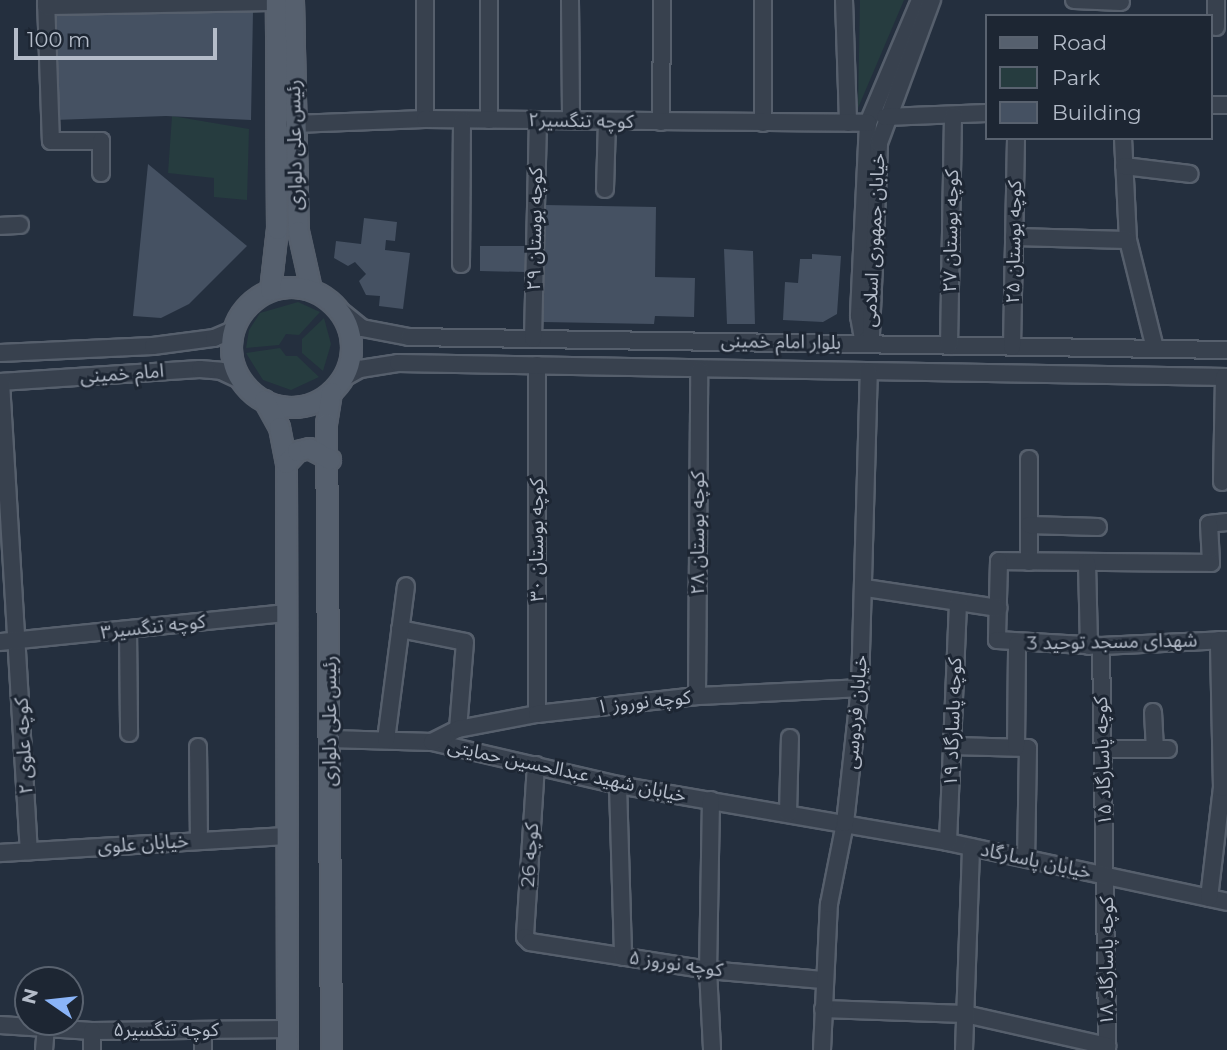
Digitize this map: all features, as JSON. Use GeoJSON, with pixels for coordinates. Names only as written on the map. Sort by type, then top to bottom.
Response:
{"type":"FeatureCollection","features":[{"type":"Feature","properties":{"kind":"main road","name":"رئیس علی دلواری"},"geometry":{"type":"LineString","coordinates":[[282,1],[293,124],[298,231],[311,289]]}},
{"type":"Feature","properties":{"kind":"main road","name":"رئیس علی دلواری"},"geometry":{"type":"LineString","coordinates":[[270,290],[277,229],[282,1]]}},
{"type":"Feature","properties":{"kind":"main road"},"geometry":{"type":"LineString","coordinates":[[277,229],[285,238],[298,231]]}},
{"type":"Feature","properties":{"kind":"main road"},"geometry":{"type":"LineString","coordinates":[[264,400],[295,407],[337,385],[352,345],[341,312],[311,289],[270,290],[253,300],[233,330],[232,356],[242,381],[264,400],[279,427],[286,463],[287,1050]]}},
{"type":"Feature","properties":{"kind":"main road","name":"رئیس علی دلواری"},"geometry":{"type":"LineString","coordinates":[[331,1050],[330,459],[326,422],[337,385]]}},
{"type":"Feature","properties":{"kind":"main road"},"geometry":{"type":"LineString","coordinates":[[286,463],[297,451],[309,448],[330,459]]}},
{"type":"Feature","properties":{"kind":"street"},"geometry":{"type":"LineString","coordinates":[[425,0],[425,119]]}},
{"type":"Feature","properties":{"kind":"street"},"geometry":{"type":"LineString","coordinates":[[489,0],[489,120]]}},
{"type":"Feature","properties":{"kind":"street"},"geometry":{"type":"LineString","coordinates":[[570,0],[571,120]]}},
{"type":"Feature","properties":{"kind":"street"},"geometry":{"type":"LineString","coordinates":[[661,122],[662,0]]}},
{"type":"Feature","properties":{"kind":"street"},"geometry":{"type":"LineString","coordinates":[[763,0],[763,122]]}},
{"type":"Feature","properties":{"kind":"street"},"geometry":{"type":"LineString","coordinates":[[844,0],[848,123]]}},
{"type":"Feature","properties":{"kind":"street","name":"خیابان جمهوری اسلامی"},"geometry":{"type":"LineString","coordinates":[[864,344],[868,123],[920,0]]}},
{"type":"Feature","properties":{"kind":"street","name":"خیابان جمهوری اسلامی"},"geometry":{"type":"LineString","coordinates":[[865,316],[876,175],[885,117],[932,0]]}},
{"type":"Feature","properties":{"kind":"street"},"geometry":{"type":"LineString","coordinates":[[1074,0],[1121,6]]}},
{"type":"Feature","properties":{"kind":"street"},"geometry":{"type":"LineString","coordinates":[[1216,0],[1216,27]]}},
{"type":"Feature","properties":{"kind":"street"},"geometry":{"type":"LineString","coordinates":[[101,173],[101,141],[51,141],[46,3],[282,1]]}},
{"type":"Feature","properties":{"kind":"street"},"geometry":{"type":"LineString","coordinates":[[885,117],[986,113]]}},
{"type":"Feature","properties":{"kind":"street","name":"کوچه بوستان ۲۷"},"geometry":{"type":"LineString","coordinates":[[949,346],[953,115]]}},
{"type":"Feature","properties":{"kind":"street","name":"کوچه تنگسیر۲"},"geometry":{"type":"LineString","coordinates":[[293,124],[425,119],[868,123]]}},
{"type":"Feature","properties":{"kind":"street"},"geometry":{"type":"LineString","coordinates":[[461,264],[462,120]]}},
{"type":"Feature","properties":{"kind":"street","name":"کوچه بوستان ۲۹"},"geometry":{"type":"LineString","coordinates":[[533,339],[538,120]]}},
{"type":"Feature","properties":{"kind":"street"},"geometry":{"type":"LineString","coordinates":[[605,190],[607,121]]}},
{"type":"Feature","properties":{"kind":"street","name":"کوچه بوستان ۲۵"},"geometry":{"type":"LineString","coordinates":[[1012,346],[1016,140]]}},
{"type":"Feature","properties":{"kind":"street"},"geometry":{"type":"LineString","coordinates":[[1123,140],[1128,240],[1155,348]]}},
{"type":"Feature","properties":{"kind":"street"},"geometry":{"type":"LineString","coordinates":[[1125,166],[1190,174]]}},
{"type":"Feature","properties":{"kind":"street"},"geometry":{"type":"LineString","coordinates":[[0,226],[20,225]]}},
{"type":"Feature","properties":{"kind":"street"},"geometry":{"type":"LineString","coordinates":[[1014,237],[1128,240]]}},
{"type":"Feature","properties":{"kind":"street","name":"بلوار امام خمینی"},"geometry":{"type":"LineString","coordinates":[[341,312],[362,328],[398,337],[1227,350]]}},
{"type":"Feature","properties":{"kind":"street","name":"امام خمینی"},"geometry":{"type":"LineString","coordinates":[[0,353],[153,346],[214,338],[233,330]]}},
{"type":"Feature","properties":{"kind":"street"},"geometry":{"type":"LineString","coordinates":[[398,337],[387,350],[390,358],[398,363]]}},
{"type":"Feature","properties":{"kind":"street"},"geometry":{"type":"LineString","coordinates":[[153,346],[161,349],[164,362],[153,373]]}},
{"type":"Feature","properties":{"kind":"street","name":"بلوار امام خمینی"},"geometry":{"type":"LineString","coordinates":[[337,385],[360,369],[398,363],[1225,377]]}},
{"type":"Feature","properties":{"kind":"street","name":"کوچه بوستان ۳۰"},"geometry":{"type":"LineString","coordinates":[[537,365],[537,714]]}},
{"type":"Feature","properties":{"kind":"street","name":"امام خمینی"},"geometry":{"type":"LineString","coordinates":[[0,382],[200,369],[221,371],[242,381]]}},
{"type":"Feature","properties":{"kind":"street","name":"کوچه بوستان ۲۸"},"geometry":{"type":"LineString","coordinates":[[697,696],[699,370]]}},
{"type":"Feature","properties":{"kind":"street","name":"خیابان فردوسی"},"geometry":{"type":"LineString","coordinates":[[822,1050],[823,980],[829,904],[845,823],[860,688],[866,588],[869,371]]}},
{"type":"Feature","properties":{"kind":"street"},"geometry":{"type":"LineString","coordinates":[[1222,482],[1225,377]]}},
{"type":"Feature","properties":{"kind":"street","name":"کوچه علوی ۲"},"geometry":{"type":"LineString","coordinates":[[0,382],[19,641],[29,851]]}},
{"type":"Feature","properties":{"kind":"street"},"geometry":{"type":"LineString","coordinates":[[1029,458],[1029,562]]}},
{"type":"Feature","properties":{"kind":"street"},"geometry":{"type":"LineString","coordinates":[[866,588],[998,608],[999,561],[1087,564],[1211,562],[1219,522]]}},
{"type":"Feature","properties":{"kind":"street"},"geometry":{"type":"LineString","coordinates":[[1029,525],[1098,527]]}},
{"type":"Feature","properties":{"kind":"street","name":"کوچه پاسارگاد ۱۵"},"geometry":{"type":"LineString","coordinates":[[1087,564],[1103,749],[1107,875]]}},
{"type":"Feature","properties":{"kind":"street"},"geometry":{"type":"LineString","coordinates":[[386,740],[406,586]]}},
{"type":"Feature","properties":{"kind":"street","name":"کوچه پاسارگاد ۱۹"},"geometry":{"type":"LineString","coordinates":[[948,842],[958,602]]}},
{"type":"Feature","properties":{"kind":"street","name":"شهدای مسجد توحید 3"},"geometry":{"type":"LineString","coordinates":[[998,608],[997,640],[1017,644],[1095,646],[1223,640]]}},
{"type":"Feature","properties":{"kind":"street","name":"کوچه تنگسیر۳"},"geometry":{"type":"LineString","coordinates":[[0,642],[287,613]]}},
{"type":"Feature","properties":{"kind":"street"},"geometry":{"type":"LineString","coordinates":[[128,629],[129,733]]}},
{"type":"Feature","properties":{"kind":"street"},"geometry":{"type":"LineString","coordinates":[[400,629],[465,642],[458,729]]}},
{"type":"Feature","properties":{"kind":"street"},"geometry":{"type":"LineString","coordinates":[[1209,898],[1225,788],[1223,640]]}},
{"type":"Feature","properties":{"kind":"street"},"geometry":{"type":"LineString","coordinates":[[1016,747],[1017,644]]}},
{"type":"Feature","properties":{"kind":"street","name":"کوچه نوروز ۱"},"geometry":{"type":"LineString","coordinates":[[432,742],[458,729],[537,714],[697,696],[860,688]]}},
{"type":"Feature","properties":{"kind":"street"},"geometry":{"type":"LineString","coordinates":[[1103,749],[1162,749],[1153,712]]}},
{"type":"Feature","properties":{"kind":"street"},"geometry":{"type":"LineString","coordinates":[[788,813],[790,738]]}},
{"type":"Feature","properties":{"kind":"street","name":"خیابان شهید عبدالحسین حمایتی"},"geometry":{"type":"LineString","coordinates":[[330,739],[432,742],[618,785],[845,823]]}},
{"type":"Feature","properties":{"kind":"street"},"geometry":{"type":"LineString","coordinates":[[951,746],[1029,749],[1026,858]]}},
{"type":"Feature","properties":{"kind":"street"},"geometry":{"type":"LineString","coordinates":[[198,747],[200,840]]}},
{"type":"Feature","properties":{"kind":"street","name":"کوچه 26"},"geometry":{"type":"LineString","coordinates":[[530,942],[525,937],[536,765]]}},
{"type":"Feature","properties":{"kind":"street"},"geometry":{"type":"LineString","coordinates":[[618,785],[623,957]]}},
{"type":"Feature","properties":{"kind":"street"},"geometry":{"type":"LineString","coordinates":[[711,800],[708,970],[712,1050]]}},
{"type":"Feature","properties":{"kind":"street","name":"خیابان پاسارگاد"},"geometry":{"type":"LineString","coordinates":[[845,823],[1026,858],[1227,902]]}},
{"type":"Feature","properties":{"kind":"street","name":"خیابان علوی"},"geometry":{"type":"LineString","coordinates":[[0,853],[286,836]]}},
{"type":"Feature","properties":{"kind":"street"},"geometry":{"type":"LineString","coordinates":[[964,1050],[971,847]]}},
{"type":"Feature","properties":{"kind":"street","name":"کوچه پاسارگاد ۱۸"},"geometry":{"type":"LineString","coordinates":[[1107,875],[1107,1048]]}},
{"type":"Feature","properties":{"kind":"street","name":"کوچه نوروز ۵"},"geometry":{"type":"LineString","coordinates":[[530,942],[708,970],[823,980]]}},
{"type":"Feature","properties":{"kind":"street"},"geometry":{"type":"LineString","coordinates":[[823,1009],[965,1014],[1107,1048]]}},
{"type":"Feature","properties":{"kind":"street","name":"کوچه تنگسیر۵"},"geometry":{"type":"LineString","coordinates":[[84,1030],[287,1029]]}},
{"type":"Feature","properties":{"kind":"street"},"geometry":{"type":"LineString","coordinates":[[92,1031],[92,1050]]}},
{"type":"Feature","properties":{"kind":"street"},"geometry":{"type":"LineString","coordinates":[[203,1031],[203,1050]]}},
{"type":"Feature","properties":{"kind":"green space"},"geometry":{"type":"Polygon","coordinates":[[[860,0],[904,0],[858,108],[860,0]]]}},
{"type":"Feature","properties":{"kind":"green space"},"geometry":{"type":"Polygon","coordinates":[[[172,116],[249,129],[247,200],[214,197],[214,178],[168,173],[172,116]]]}},
{"type":"Feature","properties":{"kind":"green space"},"geometry":{"type":"Polygon","coordinates":[[[298,302],[320,312],[299,335],[286,334],[279,345],[246,348],[249,330],[260,313],[298,302]]]}},
{"type":"Feature","properties":{"kind":"green space"},"geometry":{"type":"Polygon","coordinates":[[[324,318],[331,344],[323,371],[302,353],[302,339],[324,318]]]}},
{"type":"Feature","properties":{"kind":"green space"},"geometry":{"type":"Polygon","coordinates":[[[280,348],[286,356],[297,356],[319,377],[291,390],[263,380],[246,353],[280,348]]]}},
{"type":"Feature","properties":{"kind":"building"},"geometry":{"type":"Polygon","coordinates":[[[253,11],[251,120],[166,116],[54,120],[55,13],[253,11]]]}},
{"type":"Feature","properties":{"kind":"building"},"geometry":{"type":"Polygon","coordinates":[[[148,164],[247,246],[189,304],[161,318],[133,316],[148,164]]]}},
{"type":"Feature","properties":{"kind":"building"},"geometry":{"type":"Polygon","coordinates":[[[545,205],[656,207],[655,277],[695,278],[694,317],[655,316],[654,324],[543,322],[545,205]]]}},
{"type":"Feature","properties":{"kind":"building"},"geometry":{"type":"Polygon","coordinates":[[[364,218],[397,222],[395,241],[386,240],[385,250],[410,253],[403,309],[379,306],[380,296],[366,295],[359,281],[366,274],[355,262],[348,266],[334,258],[336,241],[361,244],[364,218]]]}},
{"type":"Feature","properties":{"kind":"building"},"geometry":{"type":"Polygon","coordinates":[[[480,246],[525,246],[525,272],[480,271],[480,246]]]}},
{"type":"Feature","properties":{"kind":"building"},"geometry":{"type":"Polygon","coordinates":[[[724,249],[753,251],[755,324],[727,324],[724,249]]]}},
{"type":"Feature","properties":{"kind":"building"},"geometry":{"type":"Polygon","coordinates":[[[812,254],[841,256],[837,314],[823,322],[783,320],[785,282],[798,283],[800,259],[812,259],[812,254]]]}}]}
